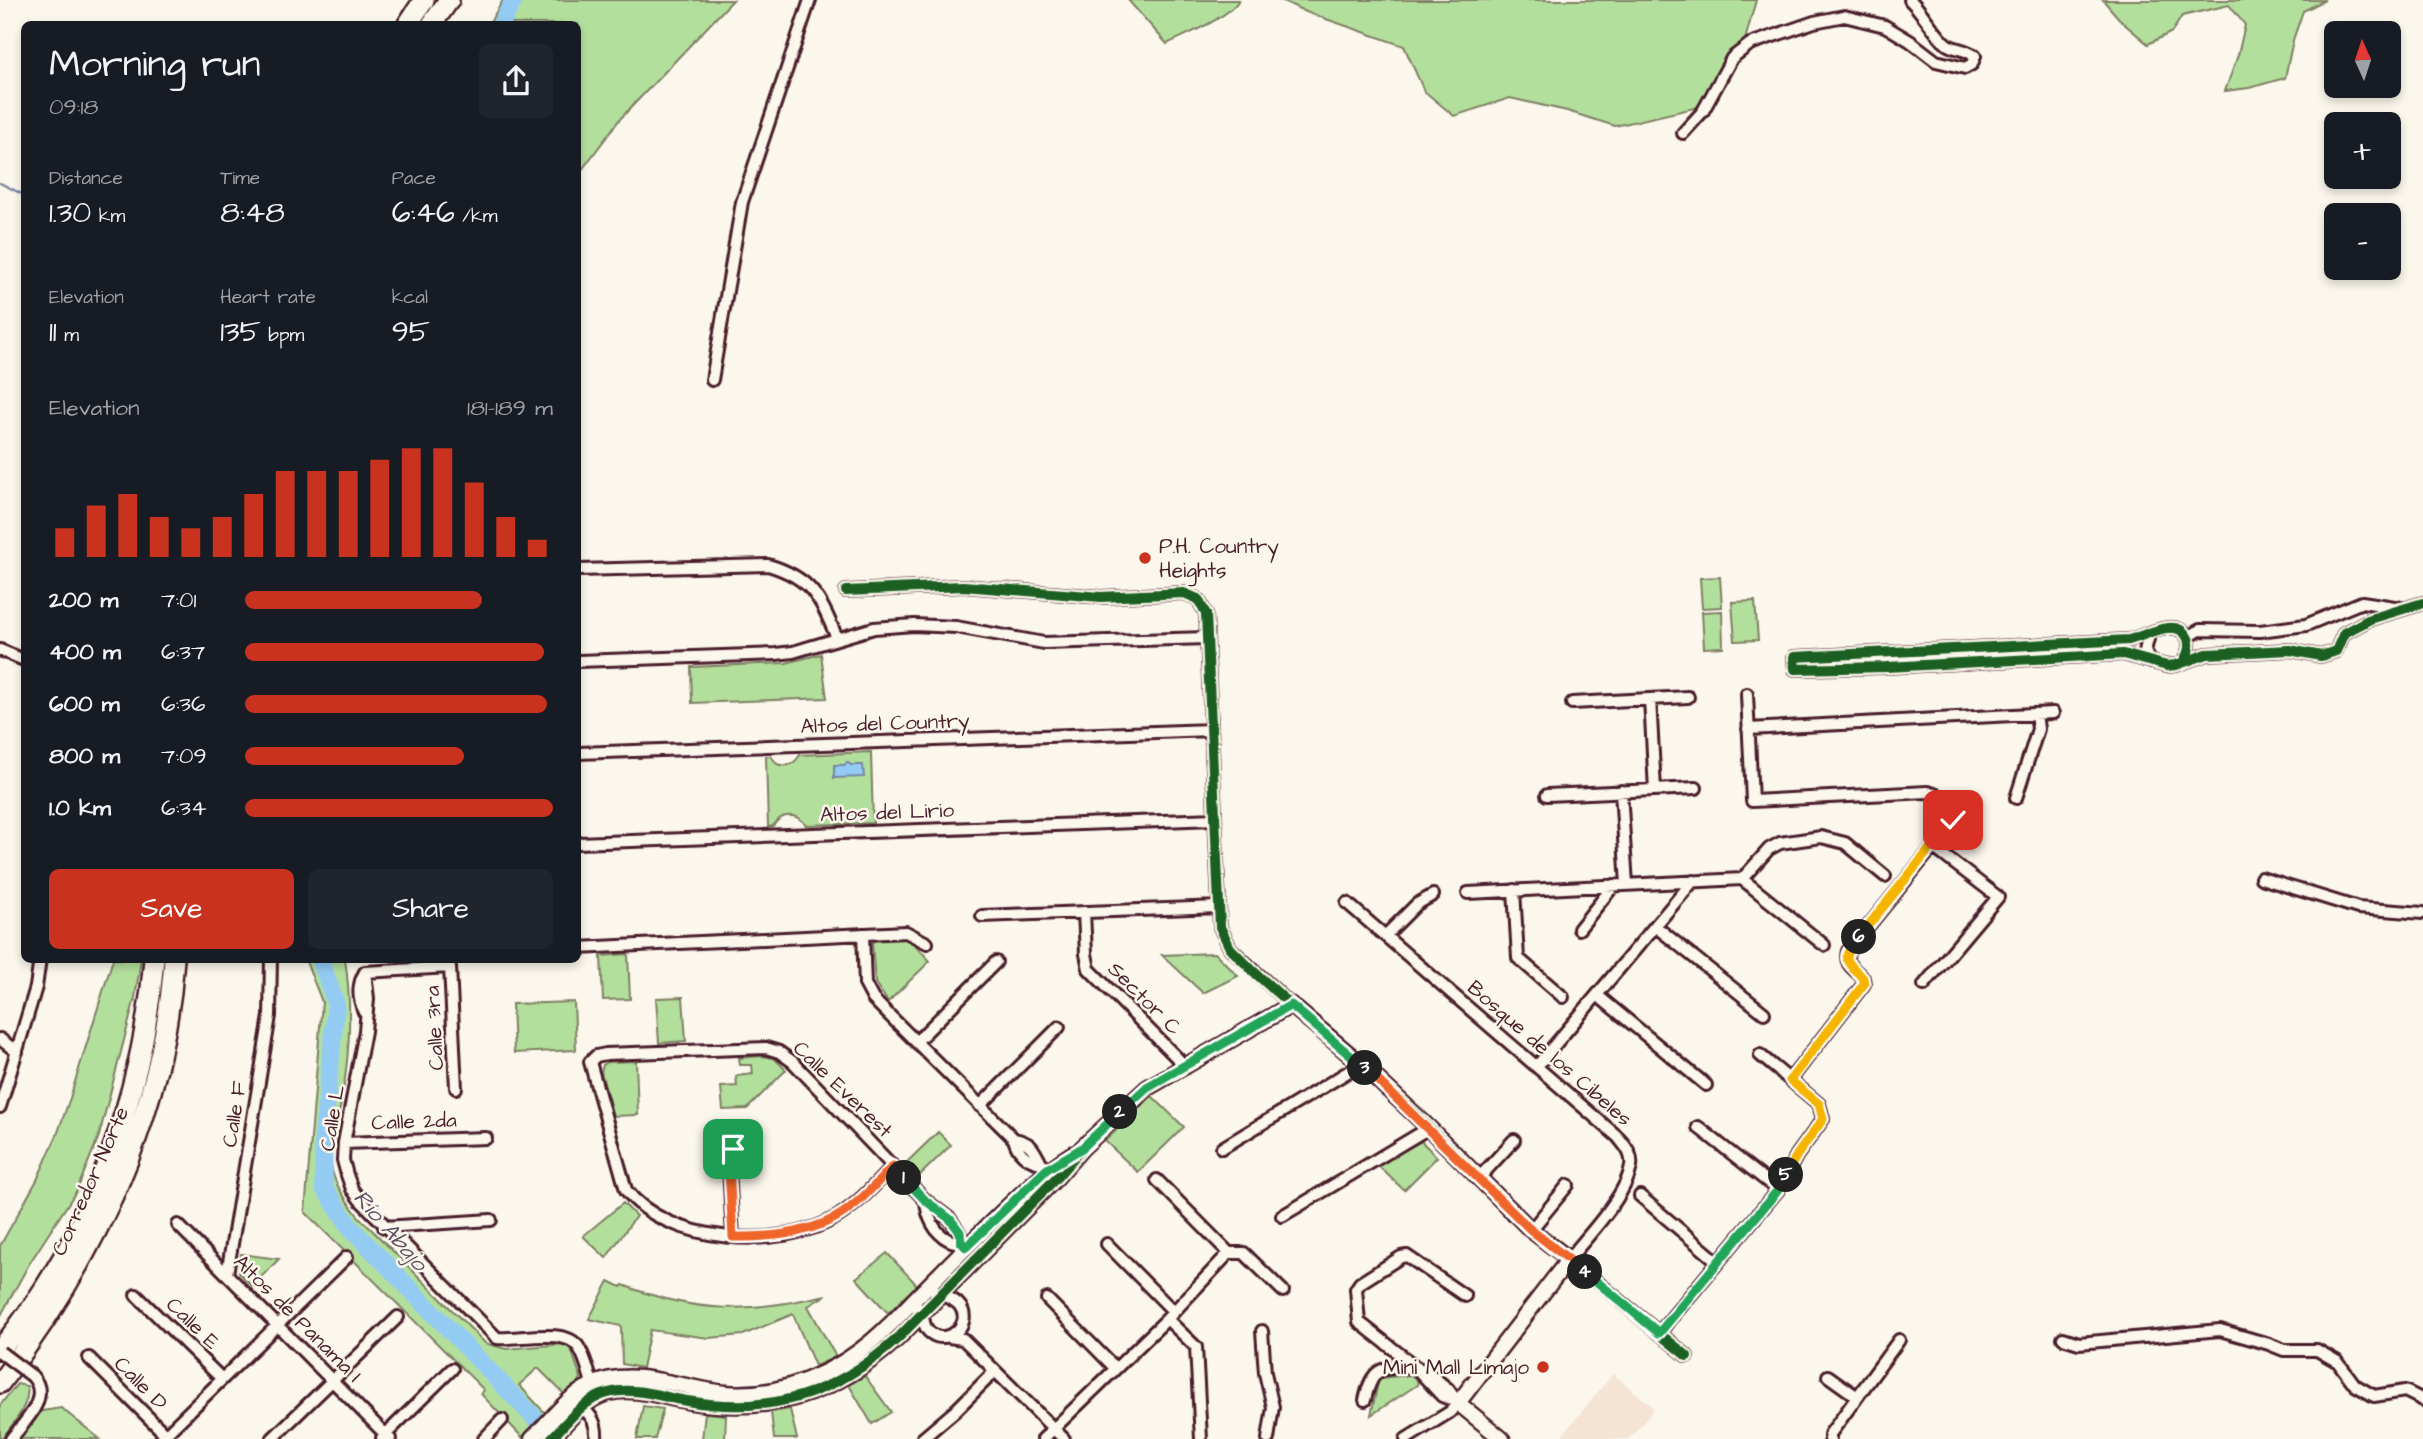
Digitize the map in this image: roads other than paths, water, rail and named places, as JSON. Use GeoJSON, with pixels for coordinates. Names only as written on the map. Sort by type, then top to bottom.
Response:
{"type":"FeatureCollection","features":[{"type":"Feature","properties":{"kind":"highway"},"geometry":{"type":"LineString","coordinates":[[410,21],[424,0]]}},
{"type":"Feature","properties":{"kind":"highway"},"geometry":{"type":"LineString","coordinates":[[434,21],[449,0]]}},
{"type":"Feature","properties":{"kind":"highway","name":"Corredor Norte"},"geometry":{"type":"LineString","coordinates":[[0,1351],[59,1263],[110,1156],[129,1101],[144,1037],[153,963]]}},
{"type":"Feature","properties":{"kind":"highway","name":"Corredor Norte"},"geometry":{"type":"LineString","coordinates":[[0,1383],[28,1347],[75,1273],[127,1164],[147,1107],[164,1041],[174,963]]}},
{"type":"Feature","properties":{"kind":"street"},"geometry":{"type":"LineString","coordinates":[[712,380],[742,202],[810,0]]}},
{"type":"Feature","properties":{"kind":"street"},"geometry":{"type":"LineString","coordinates":[[1683,134],[1703,111],[1732,58],[1750,44],[1814,22],[1844,16],[1885,26],[1936,61],[1965,68],[1972,64],[1975,56],[1968,50],[1947,45],[1920,8],[1910,0]]}},
{"type":"Feature","properties":{"kind":"street"},"geometry":{"type":"LineString","coordinates":[[581,570],[768,565],[790,572],[812,589],[824,607],[837,638]]}},
{"type":"Feature","properties":{"kind":"street"},"geometry":{"type":"LineString","coordinates":[[846,591],[963,586],[1101,597],[1184,593],[1198,600],[1206,614],[1220,927],[1230,948],[1291,1005],[1361,1064],[1531,1230],[1687,1356]]}},
{"type":"Feature","properties":{"kind":"street"},"geometry":{"type":"LineString","coordinates":[[2188,637],[2200,630],[2260,631],[2306,625],[2362,602],[2407,609]]}},
{"type":"Feature","properties":{"kind":"street"},"geometry":{"type":"LineString","coordinates":[[2184,661],[2189,647],[2188,637],[2181,630],[2163,627],[2149,635],[2129,640],[1794,657],[1795,669],[1887,667],[2123,654],[2167,666],[2176,665],[2207,654],[2259,650],[2290,650],[2321,656],[2336,651],[2344,633],[2365,622],[2423,603]]}},
{"type":"Feature","properties":{"kind":"street"},"geometry":{"type":"LineString","coordinates":[[2357,604],[2364,612],[2365,622]]}},
{"type":"Feature","properties":{"kind":"street"},"geometry":{"type":"LineString","coordinates":[[2336,614],[2344,633]]}},
{"type":"Feature","properties":{"kind":"street"},"geometry":{"type":"LineString","coordinates":[[581,661],[776,654],[793,652],[874,628],[914,625],[956,627],[1044,643],[1207,638]]}},
{"type":"Feature","properties":{"kind":"street"},"geometry":{"type":"LineString","coordinates":[[2149,635],[2145,651],[2151,662]]}},
{"type":"Feature","properties":{"kind":"street"},"geometry":{"type":"LineString","coordinates":[[2053,643],[2053,659]]}},
{"type":"Feature","properties":{"kind":"street"},"geometry":{"type":"LineString","coordinates":[[1969,648],[1970,663]]}},
{"type":"Feature","properties":{"kind":"street"},"geometry":{"type":"LineString","coordinates":[[0,650],[21,658]]}},
{"type":"Feature","properties":{"kind":"street"},"geometry":{"type":"LineString","coordinates":[[1885,654],[1887,667]]}},
{"type":"Feature","properties":{"kind":"street"},"geometry":{"type":"LineString","coordinates":[[1747,694],[1752,801],[1928,792],[1940,795],[1953,811],[1953,820],[1933,847],[1847,951],[1848,965],[1863,978],[1864,984],[1790,1080]]}},
{"type":"Feature","properties":{"kind":"street"},"geometry":{"type":"LineString","coordinates":[[1572,703],[1688,697]]}},
{"type":"Feature","properties":{"kind":"street"},"geometry":{"type":"LineString","coordinates":[[1650,699],[1656,790]]}},
{"type":"Feature","properties":{"kind":"street"},"geometry":{"type":"LineString","coordinates":[[1748,729],[2053,713]]}},
{"type":"Feature","properties":{"kind":"street"},"geometry":{"type":"LineString","coordinates":[[2016,798],[2038,729],[2036,714]]}},
{"type":"Feature","properties":{"kind":"street","name":"Altos del Country"},"geometry":{"type":"LineString","coordinates":[[581,753],[1211,730]]}},
{"type":"Feature","properties":{"kind":"street"},"geometry":{"type":"LineString","coordinates":[[1547,795],[1696,788]]}},
{"type":"Feature","properties":{"kind":"street"},"geometry":{"type":"LineString","coordinates":[[1621,791],[1627,885]]}},
{"type":"Feature","properties":{"kind":"street","name":"Altos del Lirio"},"geometry":{"type":"LineString","coordinates":[[581,844],[1215,819]]}},
{"type":"Feature","properties":{"kind":"street"},"geometry":{"type":"LineString","coordinates":[[1742,879],[1769,849],[1780,843],[1821,837],[1845,843],[1885,876]]}},
{"type":"Feature","properties":{"kind":"street"},"geometry":{"type":"LineString","coordinates":[[1924,985],[1998,897],[1933,847]]}},
{"type":"Feature","properties":{"kind":"street"},"geometry":{"type":"LineString","coordinates":[[2261,878],[2358,908],[2423,913]]}},
{"type":"Feature","properties":{"kind":"street"},"geometry":{"type":"LineString","coordinates":[[1468,893],[1742,879],[1824,945]]}},
{"type":"Feature","properties":{"kind":"street"},"geometry":{"type":"LineString","coordinates":[[1537,1066],[1693,881]]}},
{"type":"Feature","properties":{"kind":"street"},"geometry":{"type":"LineString","coordinates":[[1660,883],[1681,895]]}},
{"type":"Feature","properties":{"kind":"street"},"geometry":{"type":"LineString","coordinates":[[1579,929],[1614,885]]}},
{"type":"Feature","properties":{"kind":"street"},"geometry":{"type":"LineString","coordinates":[[1514,890],[1518,958],[1563,997]]}},
{"type":"Feature","properties":{"kind":"street"},"geometry":{"type":"LineString","coordinates":[[1386,935],[1417,904],[1433,895]]}},
{"type":"Feature","properties":{"kind":"street","name":"Bosque de los Cibeles"},"geometry":{"type":"LineString","coordinates":[[1347,903],[1618,1137],[1629,1151],[1631,1166],[1616,1199],[1569,1259]]}},
{"type":"Feature","properties":{"kind":"street"},"geometry":{"type":"LineString","coordinates":[[982,916],[1219,907]]}},
{"type":"Feature","properties":{"kind":"street","name":"Sector C"},"geometry":{"type":"LineString","coordinates":[[1084,912],[1089,969],[1184,1065]]}},
{"type":"Feature","properties":{"kind":"street"},"geometry":{"type":"LineString","coordinates":[[1655,926],[1764,1013]]}},
{"type":"Feature","properties":{"kind":"street"},"geometry":{"type":"LineString","coordinates":[[581,948],[906,932],[927,943]]}},
{"type":"Feature","properties":{"kind":"street"},"geometry":{"type":"LineString","coordinates":[[863,934],[866,984],[873,999],[1014,1139],[1023,1154],[1048,1170]]}},
{"type":"Feature","properties":{"kind":"street"},"geometry":{"type":"LineString","coordinates":[[916,1042],[996,962]]}},
{"type":"Feature","properties":{"kind":"street"},"geometry":{"type":"LineString","coordinates":[[0,1107],[36,987],[39,963]]}},
{"type":"Feature","properties":{"kind":"street","name":"Calle F"},"geometry":{"type":"LineString","coordinates":[[227,1274],[270,1016],[271,963]]}},
{"type":"Feature","properties":{"kind":"street","name":"Calle 3ra"},"geometry":{"type":"LineString","coordinates":[[365,972],[450,967],[456,1088]]}},
{"type":"Feature","properties":{"kind":"street","name":"Calle L"},"geometry":{"type":"LineString","coordinates":[[365,972],[367,1017],[344,1143],[344,1160],[352,1189],[384,1227],[497,1338],[553,1336],[574,1341],[583,1357],[595,1391]]}},
{"type":"Feature","properties":{"kind":"street"},"geometry":{"type":"LineString","coordinates":[[1597,995],[1706,1085]]}},
{"type":"Feature","properties":{"kind":"street"},"geometry":{"type":"LineString","coordinates":[[934,1291],[964,1245],[1048,1170],[1082,1148],[1147,1087],[1291,1005]]}},
{"type":"Feature","properties":{"kind":"street"},"geometry":{"type":"LineString","coordinates":[[980,1106],[1059,1027]]}},
{"type":"Feature","properties":{"kind":"street"},"geometry":{"type":"LineString","coordinates":[[0,1039],[17,1052]]}},
{"type":"Feature","properties":{"kind":"street","name":"Calle Everest"},"geometry":{"type":"LineString","coordinates":[[733,1237],[671,1223],[636,1203],[626,1190],[590,1062],[596,1056],[766,1048],[779,1052],[793,1062],[926,1201],[950,1219],[960,1232],[964,1245],[977,1258]]}},
{"type":"Feature","properties":{"kind":"street"},"geometry":{"type":"LineString","coordinates":[[1659,1333],[1778,1190],[1797,1155],[1823,1119],[1819,1104],[1760,1055]]}},
{"type":"Feature","properties":{"kind":"street"},"geometry":{"type":"LineString","coordinates":[[1222,1148],[1361,1064]]}},
{"type":"Feature","properties":{"kind":"street"},"geometry":{"type":"LineString","coordinates":[[1282,1216],[1429,1128]]}},
{"type":"Feature","properties":{"kind":"street"},"geometry":{"type":"LineString","coordinates":[[1698,1128],[1778,1190]]}},
{"type":"Feature","properties":{"kind":"street","name":"Calle 2da"},"geometry":{"type":"LineString","coordinates":[[344,1143],[486,1138]]}},
{"type":"Feature","properties":{"kind":"street"},"geometry":{"type":"LineString","coordinates":[[1478,1179],[1514,1140]]}},
{"type":"Feature","properties":{"kind":"street"},"geometry":{"type":"LineString","coordinates":[[729,1168],[733,1237],[769,1237],[802,1231],[836,1217],[862,1198],[893,1166]]}},
{"type":"Feature","properties":{"kind":"street"},"geometry":{"type":"LineString","coordinates":[[551,1439],[571,1411],[576,1394],[595,1391],[613,1378],[627,1377],[727,1393],[780,1396],[825,1373],[859,1353],[977,1258],[1048,1170]]}},
{"type":"Feature","properties":{"kind":"street"},"geometry":{"type":"LineString","coordinates":[[1157,1180],[1229,1254]]}},
{"type":"Feature","properties":{"kind":"street"},"geometry":{"type":"LineString","coordinates":[[1531,1230],[1568,1185]]}},
{"type":"Feature","properties":{"kind":"street"},"geometry":{"type":"LineString","coordinates":[[1640,1196],[1718,1262]]}},
{"type":"Feature","properties":{"kind":"street","name":"Calle Everest"},"geometry":{"type":"LineString","coordinates":[[926,1201],[927,1215],[936,1230],[950,1241],[964,1245]]}},
{"type":"Feature","properties":{"kind":"street"},"geometry":{"type":"LineString","coordinates":[[384,1227],[491,1220]]}},
{"type":"Feature","properties":{"kind":"street","name":"Altos de Panama I"},"geometry":{"type":"LineString","coordinates":[[178,1225],[385,1437]]}},
{"type":"Feature","properties":{"kind":"street"},"geometry":{"type":"LineString","coordinates":[[407,1249],[407,1235],[418,1225]]}},
{"type":"Feature","properties":{"kind":"street"},"geometry":{"type":"LineString","coordinates":[[1107,1244],[1196,1347],[1201,1439]]}},
{"type":"Feature","properties":{"kind":"street"},"geometry":{"type":"LineString","coordinates":[[1043,1439],[1229,1254],[1244,1253],[1283,1291]]}},
{"type":"Feature","properties":{"kind":"street"},"geometry":{"type":"LineString","coordinates":[[1465,1296],[1408,1256],[1401,1257],[1360,1283],[1356,1289],[1359,1322],[1416,1367],[1442,1396],[1458,1403],[1502,1439]]}},
{"type":"Feature","properties":{"kind":"street"},"geometry":{"type":"LineString","coordinates":[[164,1437],[346,1257]]}},
{"type":"Feature","properties":{"kind":"street"},"geometry":{"type":"LineString","coordinates":[[1406,1439],[1450,1412],[1569,1259]]}},
{"type":"Feature","properties":{"kind":"street"},"geometry":{"type":"LineString","coordinates":[[934,1291],[960,1306],[963,1314],[963,1339]]}},
{"type":"Feature","properties":{"kind":"street","name":"Calle E"},"geometry":{"type":"LineString","coordinates":[[136,1295],[222,1379]]}},
{"type":"Feature","properties":{"kind":"street"},"geometry":{"type":"LineString","coordinates":[[1047,1299],[1115,1368]]}},
{"type":"Feature","properties":{"kind":"street"},"geometry":{"type":"LineString","coordinates":[[917,1307],[923,1323],[932,1334],[963,1339],[1064,1439]]}},
{"type":"Feature","properties":{"kind":"street"},"geometry":{"type":"LineString","coordinates":[[272,1439],[398,1317]]}},
{"type":"Feature","properties":{"kind":"street"},"geometry":{"type":"LineString","coordinates":[[949,1337],[957,1332],[962,1324]]}},
{"type":"Feature","properties":{"kind":"street"},"geometry":{"type":"LineString","coordinates":[[2063,1338],[2079,1343],[2220,1330],[2284,1350],[2317,1350],[2338,1362],[2355,1385],[2374,1396],[2405,1391],[2423,1400]]}},
{"type":"Feature","properties":{"kind":"street"},"geometry":{"type":"LineString","coordinates":[[1262,1331],[1265,1373],[1273,1407],[1268,1439]]}},
{"type":"Feature","properties":{"kind":"street"},"geometry":{"type":"LineString","coordinates":[[1830,1439],[1830,1434],[1856,1396],[1899,1340]]}},
{"type":"Feature","properties":{"kind":"street","name":"Corredor Norte"},"geometry":{"type":"LineString","coordinates":[[0,1351],[32,1376],[40,1388],[36,1406],[11,1439]]}},
{"type":"Feature","properties":{"kind":"street","name":"Calle D"},"geometry":{"type":"LineString","coordinates":[[89,1358],[164,1437]]}},
{"type":"Feature","properties":{"kind":"street"},"geometry":{"type":"LineString","coordinates":[[1365,1399],[1368,1382],[1374,1373],[1383,1368],[1416,1367]]}},
{"type":"Feature","properties":{"kind":"street"},"geometry":{"type":"LineString","coordinates":[[385,1437],[452,1369]]}},
{"type":"Feature","properties":{"kind":"street"},"geometry":{"type":"LineString","coordinates":[[922,1439],[995,1371]]}},
{"type":"Feature","properties":{"kind":"street"},"geometry":{"type":"LineString","coordinates":[[1828,1376],[1856,1396]]}},
{"type":"Feature","properties":{"kind":"street"},"geometry":{"type":"LineString","coordinates":[[532,1439],[571,1411],[587,1412],[597,1426],[596,1439]]}},
{"type":"Feature","properties":{"kind":"street"},"geometry":{"type":"LineString","coordinates":[[484,1439],[502,1420]]}},
{"type":"Feature","properties":{"kind":"water"},"geometry":{"type":"Polygon","coordinates":[[[847,762],[851,765],[863,765],[864,777],[834,778],[834,765],[845,765],[847,762]]]}},
{"type":"Feature","properties":{"kind":"waterway","name":"Río Abajo"},"geometry":{"type":"LineString","coordinates":[[503,21],[514,0]]}},
{"type":"Feature","properties":{"kind":"waterway"},"geometry":{"type":"LineString","coordinates":[[0,183],[21,194]]}},
{"type":"Feature","properties":{"kind":"waterway","name":"Río Abajo"},"geometry":{"type":"LineString","coordinates":[[321,963],[336,1004],[323,1137],[324,1188],[351,1228],[555,1439]]}},
{"type":"Feature","properties":{"kind":"place","name":"P.H. Country Heights"},"geometry":{"type":"Point","coordinates":[1145,558]}},
{"type":"Feature","properties":{"kind":"place","name":"Mini Mall Limajo"},"geometry":{"type":"Point","coordinates":[1543,1367]}}]}
